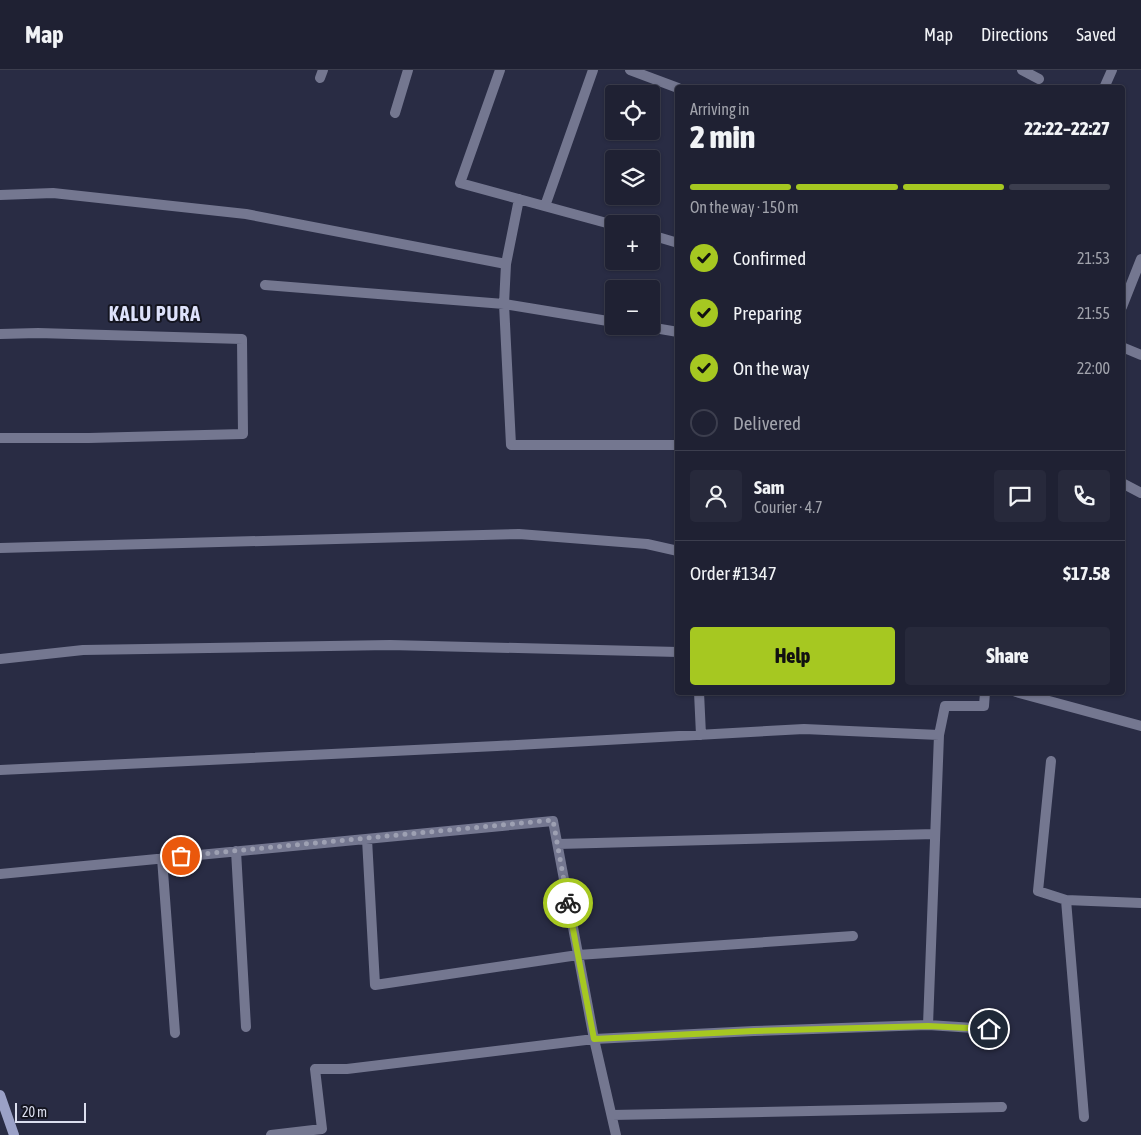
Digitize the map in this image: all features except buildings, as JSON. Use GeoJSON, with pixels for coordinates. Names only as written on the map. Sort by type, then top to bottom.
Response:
{"type":"FeatureCollection","features":[{"type":"Feature","properties":{"kind":"street"},"geometry":{"type":"LineString","coordinates":[[395,113],[408,70]]}},
{"type":"Feature","properties":{"kind":"street"},"geometry":{"type":"LineString","coordinates":[[500,70],[460,183],[605,223]]}},
{"type":"Feature","properties":{"kind":"street"},"geometry":{"type":"LineString","coordinates":[[545,206],[593,70]]}},
{"type":"Feature","properties":{"kind":"street"},"geometry":{"type":"LineString","coordinates":[[630,70],[675,87]]}},
{"type":"Feature","properties":{"kind":"street"},"geometry":{"type":"LineString","coordinates":[[1022,70],[1039,80]]}},
{"type":"Feature","properties":{"kind":"street"},"geometry":{"type":"LineString","coordinates":[[1105,85],[1112,70]]}},
{"type":"Feature","properties":{"kind":"street"},"geometry":{"type":"LineString","coordinates":[[0,195],[53,194],[246,214],[506,264]]}},
{"type":"Feature","properties":{"kind":"street"},"geometry":{"type":"LineString","coordinates":[[519,199],[506,264],[504,304],[511,445],[675,445]]}},
{"type":"Feature","properties":{"kind":"street"},"geometry":{"type":"LineString","coordinates":[[660,238],[675,242]]}},
{"type":"Feature","properties":{"kind":"street"},"geometry":{"type":"LineString","coordinates":[[1125,299],[1141,259]]}},
{"type":"Feature","properties":{"kind":"street"},"geometry":{"type":"LineString","coordinates":[[265,285],[504,304],[605,321]]}},
{"type":"Feature","properties":{"kind":"street"},"geometry":{"type":"LineString","coordinates":[[660,329],[675,331]]}},
{"type":"Feature","properties":{"kind":"street"},"geometry":{"type":"LineString","coordinates":[[0,334],[38,333],[242,339],[243,434],[0,438]]}},
{"type":"Feature","properties":{"kind":"street"},"geometry":{"type":"LineString","coordinates":[[1125,348],[1141,355]]}},
{"type":"Feature","properties":{"kind":"street"},"geometry":{"type":"LineString","coordinates":[[1125,484],[1141,492]]}},
{"type":"Feature","properties":{"kind":"street"},"geometry":{"type":"LineString","coordinates":[[0,548],[519,534],[647,544],[675,551]]}},
{"type":"Feature","properties":{"kind":"street"},"geometry":{"type":"LineString","coordinates":[[0,659],[83,650],[390,645],[675,652]]}},
{"type":"Feature","properties":{"kind":"street"},"geometry":{"type":"LineString","coordinates":[[699,695],[702,735]]}},
{"type":"Feature","properties":{"kind":"street"},"geometry":{"type":"LineString","coordinates":[[928,1026],[939,735],[945,706],[984,706],[985,695]]}},
{"type":"Feature","properties":{"kind":"street"},"geometry":{"type":"LineString","coordinates":[[1027,695],[1141,726]]}},
{"type":"Feature","properties":{"kind":"street"},"geometry":{"type":"LineString","coordinates":[[0,770],[804,729],[939,735]]}},
{"type":"Feature","properties":{"kind":"street"},"geometry":{"type":"LineString","coordinates":[[1051,761],[1038,891],[1066,900],[1141,903]]}},
{"type":"Feature","properties":{"kind":"street"},"geometry":{"type":"LineString","coordinates":[[0,874],[553,820],[594,1039],[616,1135]]}},
{"type":"Feature","properties":{"kind":"street"},"geometry":{"type":"LineString","coordinates":[[558,844],[935,834]]}},
{"type":"Feature","properties":{"kind":"street"},"geometry":{"type":"LineString","coordinates":[[367,838],[375,985],[578,955],[852,936]]}},
{"type":"Feature","properties":{"kind":"street"},"geometry":{"type":"LineString","coordinates":[[236,851],[246,1027]]}},
{"type":"Feature","properties":{"kind":"street"},"geometry":{"type":"LineString","coordinates":[[162,858],[175,1033]]}},
{"type":"Feature","properties":{"kind":"street"},"geometry":{"type":"LineString","coordinates":[[1066,900],[1084,1117]]}},
{"type":"Feature","properties":{"kind":"street"},"geometry":{"type":"LineString","coordinates":[[271,1135],[322,1129],[315,1069],[347,1069],[594,1039],[754,1031],[928,1026],[989,1029]]}},
{"type":"Feature","properties":{"kind":"street"},"geometry":{"type":"LineString","coordinates":[[0,1096],[14,1135]]}},
{"type":"Feature","properties":{"kind":"street"},"geometry":{"type":"LineString","coordinates":[[612,1115],[1002,1107]]}},
{"type":"Feature","properties":{"kind":"way so far"},"geometry":{"type":"LineString","coordinates":[[181,856],[553,820],[568,903]]}},
{"type":"Feature","properties":{"kind":"district","name":"KALU PURA"},"geometry":{"type":"Point","coordinates":[155,313]}},
{"type":"Feature","properties":{"kind":"route"},"geometry":{"type":"LineString","coordinates":[[568,903],[594,1039],[754,1031],[928,1026],[989,1029]]}}]}
